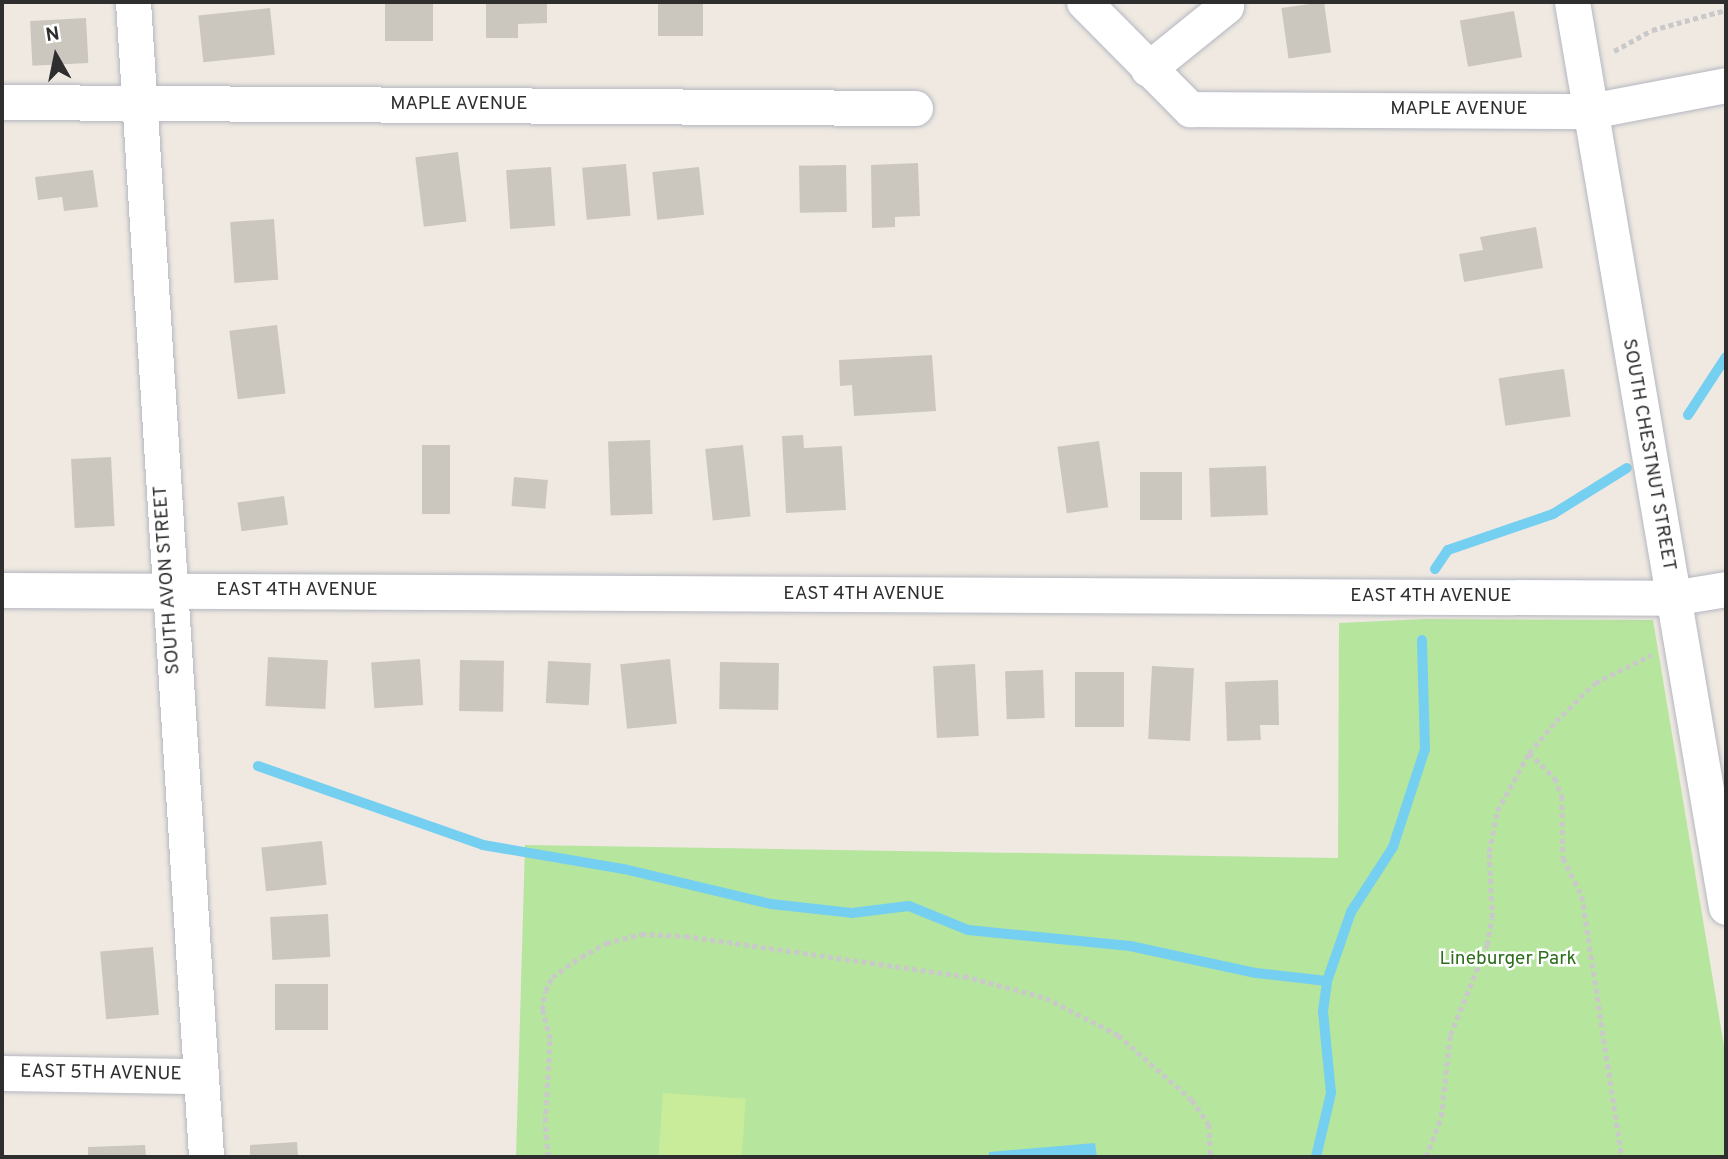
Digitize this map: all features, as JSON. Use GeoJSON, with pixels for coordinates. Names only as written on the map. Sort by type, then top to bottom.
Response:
{"type":"FeatureCollection","features":[{"type":"Feature","properties":{"kind":"street","name":"SOUTH AVON STREET"},"geometry":{"type":"LineString","coordinates":[[133,2],[206,1157]]}},
{"type":"Feature","properties":{"kind":"street"},"geometry":{"type":"LineString","coordinates":[[1084,2],[1148,69],[1226,6],[1225,2]]}},
{"type":"Feature","properties":{"kind":"street","name":"SOUTH CHESTNUT STREET"},"geometry":{"type":"LineString","coordinates":[[1572,2],[1672,598],[1723,865],[1726,907]]}},
{"type":"Feature","properties":{"kind":"street","name":"MAPLE AVENUE"},"geometry":{"type":"LineString","coordinates":[[1148,69],[1190,109],[1590,111],[1726,85]]}},
{"type":"Feature","properties":{"kind":"street","name":"MAPLE AVENUE"},"geometry":{"type":"LineString","coordinates":[[2,102],[915,108]]}},
{"type":"Feature","properties":{"kind":"street","name":"EAST 4TH AVENUE"},"geometry":{"type":"LineString","coordinates":[[2,590],[1672,598],[1726,589]]}},
{"type":"Feature","properties":{"kind":"street","name":"EAST 5TH AVENUE"},"geometry":{"type":"LineString","coordinates":[[2,1073],[201,1076]]}},
{"type":"Feature","properties":{"kind":"path"},"geometry":{"type":"LineString","coordinates":[[1583,69],[1652,30],[1726,10]]}},
{"type":"Feature","properties":{"kind":"path"},"geometry":{"type":"LineString","coordinates":[[1426,1157],[1441,1117],[1450,1035],[1487,946],[1492,918],[1489,852],[1497,811],[1529,753],[1595,683],[1633,662],[1681,649]]}},
{"type":"Feature","properties":{"kind":"path"},"geometry":{"type":"LineString","coordinates":[[1529,753],[1555,778],[1562,796],[1563,858],[1582,896],[1622,1157]]}},
{"type":"Feature","properties":{"kind":"path"},"geometry":{"type":"LineString","coordinates":[[548,1157],[545,1122],[550,1039],[542,1010],[544,991],[552,977],[581,957],[606,943],[641,934],[964,975],[1046,998],[1118,1035],[1192,1100],[1209,1124],[1211,1157]]}},
{"type":"Feature","properties":{"kind":"green space","name":"Lineburger Park"},"geometry":{"type":"Polygon","coordinates":[[[1425,619],[1653,620],[1726,1058],[1726,1157],[516,1157],[525,845],[1338,858],[1339,623],[1425,619]]]}},
{"type":"Feature","properties":{"kind":"green space"},"geometry":{"type":"Polygon","coordinates":[[[663,1093],[746,1099],[742,1157],[659,1157],[663,1093]]]}},
{"type":"Feature","properties":{"kind":"water"},"geometry":{"type":"Polygon","coordinates":[[[1095,1143],[1097,1157],[989,1157],[989,1152],[1095,1143]]]}},
{"type":"Feature","properties":{"kind":"building"},"geometry":{"type":"Polygon","coordinates":[[[385,2],[433,2],[433,41],[385,41],[385,2]]]}},
{"type":"Feature","properties":{"kind":"building"},"geometry":{"type":"Polygon","coordinates":[[[486,2],[547,2],[547,23],[518,24],[518,38],[486,38],[486,2]]]}},
{"type":"Feature","properties":{"kind":"building"},"geometry":{"type":"Polygon","coordinates":[[[658,2],[703,2],[703,36],[658,36],[658,2]]]}},
{"type":"Feature","properties":{"kind":"building"},"geometry":{"type":"Polygon","coordinates":[[[1324,2],[1331,53],[1289,58],[1281,8],[1324,2]]]}},
{"type":"Feature","properties":{"kind":"building"},"geometry":{"type":"Polygon","coordinates":[[[270,8],[275,55],[203,62],[198,16],[270,8]]]}},
{"type":"Feature","properties":{"kind":"building"},"geometry":{"type":"Polygon","coordinates":[[[1514,11],[1522,57],[1468,67],[1460,21],[1514,11]]]}},
{"type":"Feature","properties":{"kind":"building"},"geometry":{"type":"Polygon","coordinates":[[[86,18],[88,63],[32,66],[30,21],[86,18]]]}},
{"type":"Feature","properties":{"kind":"building"},"geometry":{"type":"Polygon","coordinates":[[[458,152],[467,221],[424,227],[415,157],[458,152]]]}},
{"type":"Feature","properties":{"kind":"building"},"geometry":{"type":"Polygon","coordinates":[[[918,163],[920,216],[895,217],[895,227],[872,228],[871,165],[918,163]]]}},
{"type":"Feature","properties":{"kind":"building"},"geometry":{"type":"Polygon","coordinates":[[[626,164],[631,216],[587,220],[582,168],[626,164]]]}},
{"type":"Feature","properties":{"kind":"building"},"geometry":{"type":"Polygon","coordinates":[[[846,165],[847,212],[800,213],[799,166],[846,165]]]}},
{"type":"Feature","properties":{"kind":"building"},"geometry":{"type":"Polygon","coordinates":[[[551,167],[555,226],[510,229],[506,170],[551,167]]]}},
{"type":"Feature","properties":{"kind":"building"},"geometry":{"type":"Polygon","coordinates":[[[699,167],[704,215],[657,220],[652,172],[699,167]]]}},
{"type":"Feature","properties":{"kind":"building"},"geometry":{"type":"Polygon","coordinates":[[[93,170],[98,207],[64,211],[62,197],[38,200],[35,177],[93,170]]]}},
{"type":"Feature","properties":{"kind":"building"},"geometry":{"type":"Polygon","coordinates":[[[274,219],[278,280],[234,283],[230,222],[274,219]]]}},
{"type":"Feature","properties":{"kind":"building"},"geometry":{"type":"Polygon","coordinates":[[[1536,227],[1543,268],[1464,282],[1459,254],[1483,250],[1480,237],[1536,227]]]}},
{"type":"Feature","properties":{"kind":"building"},"geometry":{"type":"Polygon","coordinates":[[[277,325],[285,393],[238,399],[229,331],[277,325]]]}},
{"type":"Feature","properties":{"kind":"building"},"geometry":{"type":"Polygon","coordinates":[[[932,355],[936,411],[854,416],[852,385],[840,386],[839,360],[932,355]]]}},
{"type":"Feature","properties":{"kind":"building"},"geometry":{"type":"Polygon","coordinates":[[[1564,369],[1571,417],[1505,426],[1499,378],[1564,369]]]}},
{"type":"Feature","properties":{"kind":"building"},"geometry":{"type":"Polygon","coordinates":[[[803,435],[804,448],[842,446],[846,510],[786,513],[782,436],[803,435]]]}},
{"type":"Feature","properties":{"kind":"building"},"geometry":{"type":"Polygon","coordinates":[[[650,440],[653,514],[611,515],[608,441],[650,440]]]}},
{"type":"Feature","properties":{"kind":"building"},"geometry":{"type":"Polygon","coordinates":[[[1099,441],[1108,507],[1067,513],[1057,447],[1099,441]]]}},
{"type":"Feature","properties":{"kind":"building"},"geometry":{"type":"Polygon","coordinates":[[[422,445],[450,445],[450,514],[422,514],[422,445]]]}},
{"type":"Feature","properties":{"kind":"building"},"geometry":{"type":"Polygon","coordinates":[[[743,445],[751,517],[713,521],[705,449],[743,445]]]}},
{"type":"Feature","properties":{"kind":"building"},"geometry":{"type":"Polygon","coordinates":[[[111,457],[115,526],[75,528],[71,459],[111,457]]]}},
{"type":"Feature","properties":{"kind":"building"},"geometry":{"type":"Polygon","coordinates":[[[1266,466],[1268,515],[1211,517],[1209,468],[1266,466]]]}},
{"type":"Feature","properties":{"kind":"building"},"geometry":{"type":"Polygon","coordinates":[[[1140,472],[1182,472],[1182,520],[1140,520],[1140,472]]]}},
{"type":"Feature","properties":{"kind":"building"},"geometry":{"type":"Polygon","coordinates":[[[514,477],[548,480],[545,509],[511,506],[514,477]]]}},
{"type":"Feature","properties":{"kind":"building"},"geometry":{"type":"Polygon","coordinates":[[[284,496],[288,525],[241,531],[237,503],[284,496]]]}},
{"type":"Feature","properties":{"kind":"building"},"geometry":{"type":"Polygon","coordinates":[[[268,657],[328,660],[325,709],[265,706],[268,657]]]}},
{"type":"Feature","properties":{"kind":"building"},"geometry":{"type":"Polygon","coordinates":[[[420,659],[423,705],[374,708],[371,662],[420,659]]]}},
{"type":"Feature","properties":{"kind":"building"},"geometry":{"type":"Polygon","coordinates":[[[670,659],[677,724],[627,729],[620,664],[670,659]]]}},
{"type":"Feature","properties":{"kind":"building"},"geometry":{"type":"Polygon","coordinates":[[[460,660],[504,661],[503,712],[459,711],[460,660]]]}},
{"type":"Feature","properties":{"kind":"building"},"geometry":{"type":"Polygon","coordinates":[[[548,661],[591,663],[589,705],[546,703],[548,661]]]}},
{"type":"Feature","properties":{"kind":"building"},"geometry":{"type":"Polygon","coordinates":[[[720,662],[779,663],[778,710],[719,709],[720,662]]]}},
{"type":"Feature","properties":{"kind":"building"},"geometry":{"type":"Polygon","coordinates":[[[975,664],[979,736],[937,738],[933,666],[975,664]]]}},
{"type":"Feature","properties":{"kind":"building"},"geometry":{"type":"Polygon","coordinates":[[[1152,666],[1194,668],[1190,741],[1148,739],[1152,666]]]}},
{"type":"Feature","properties":{"kind":"building"},"geometry":{"type":"Polygon","coordinates":[[[1043,670],[1045,718],[1007,719],[1005,671],[1043,670]]]}},
{"type":"Feature","properties":{"kind":"building"},"geometry":{"type":"Polygon","coordinates":[[[1075,672],[1124,672],[1124,727],[1075,727],[1075,672]]]}},
{"type":"Feature","properties":{"kind":"building"},"geometry":{"type":"Polygon","coordinates":[[[1278,680],[1279,725],[1260,725],[1261,740],[1227,741],[1225,682],[1278,680]]]}},
{"type":"Feature","properties":{"kind":"building"},"geometry":{"type":"Polygon","coordinates":[[[322,841],[327,885],[266,891],[261,847],[322,841]]]}},
{"type":"Feature","properties":{"kind":"building"},"geometry":{"type":"Polygon","coordinates":[[[328,914],[330,957],[272,960],[270,917],[328,914]]]}},
{"type":"Feature","properties":{"kind":"building"},"geometry":{"type":"Polygon","coordinates":[[[153,947],[159,1015],[106,1019],[100,952],[153,947]]]}},
{"type":"Feature","properties":{"kind":"building"},"geometry":{"type":"Polygon","coordinates":[[[275,984],[328,984],[328,1030],[275,1030],[275,984]]]}},
{"type":"Feature","properties":{"kind":"building"},"geometry":{"type":"Polygon","coordinates":[[[297,1142],[298,1157],[250,1157],[250,1145],[297,1142]]]}},
{"type":"Feature","properties":{"kind":"building"},"geometry":{"type":"Polygon","coordinates":[[[145,1145],[146,1157],[88,1157],[88,1147],[145,1145]]]}},
{"type":"Feature","properties":{"kind":"waterway"},"geometry":{"type":"LineString","coordinates":[[1688,415],[1726,357]]}},
{"type":"Feature","properties":{"kind":"waterway"},"geometry":{"type":"LineString","coordinates":[[1435,569],[1448,550],[1553,514],[1627,468]]}},
{"type":"Feature","properties":{"kind":"waterway"},"geometry":{"type":"LineString","coordinates":[[1316,1157],[1331,1093],[1323,1011],[1327,981],[1351,912],[1393,847],[1425,749],[1422,640]]}},
{"type":"Feature","properties":{"kind":"waterway"},"geometry":{"type":"LineString","coordinates":[[258,766],[483,845],[624,869],[771,904],[852,913],[909,906],[968,930],[1130,946],[1256,973],[1327,981]]}}]}
